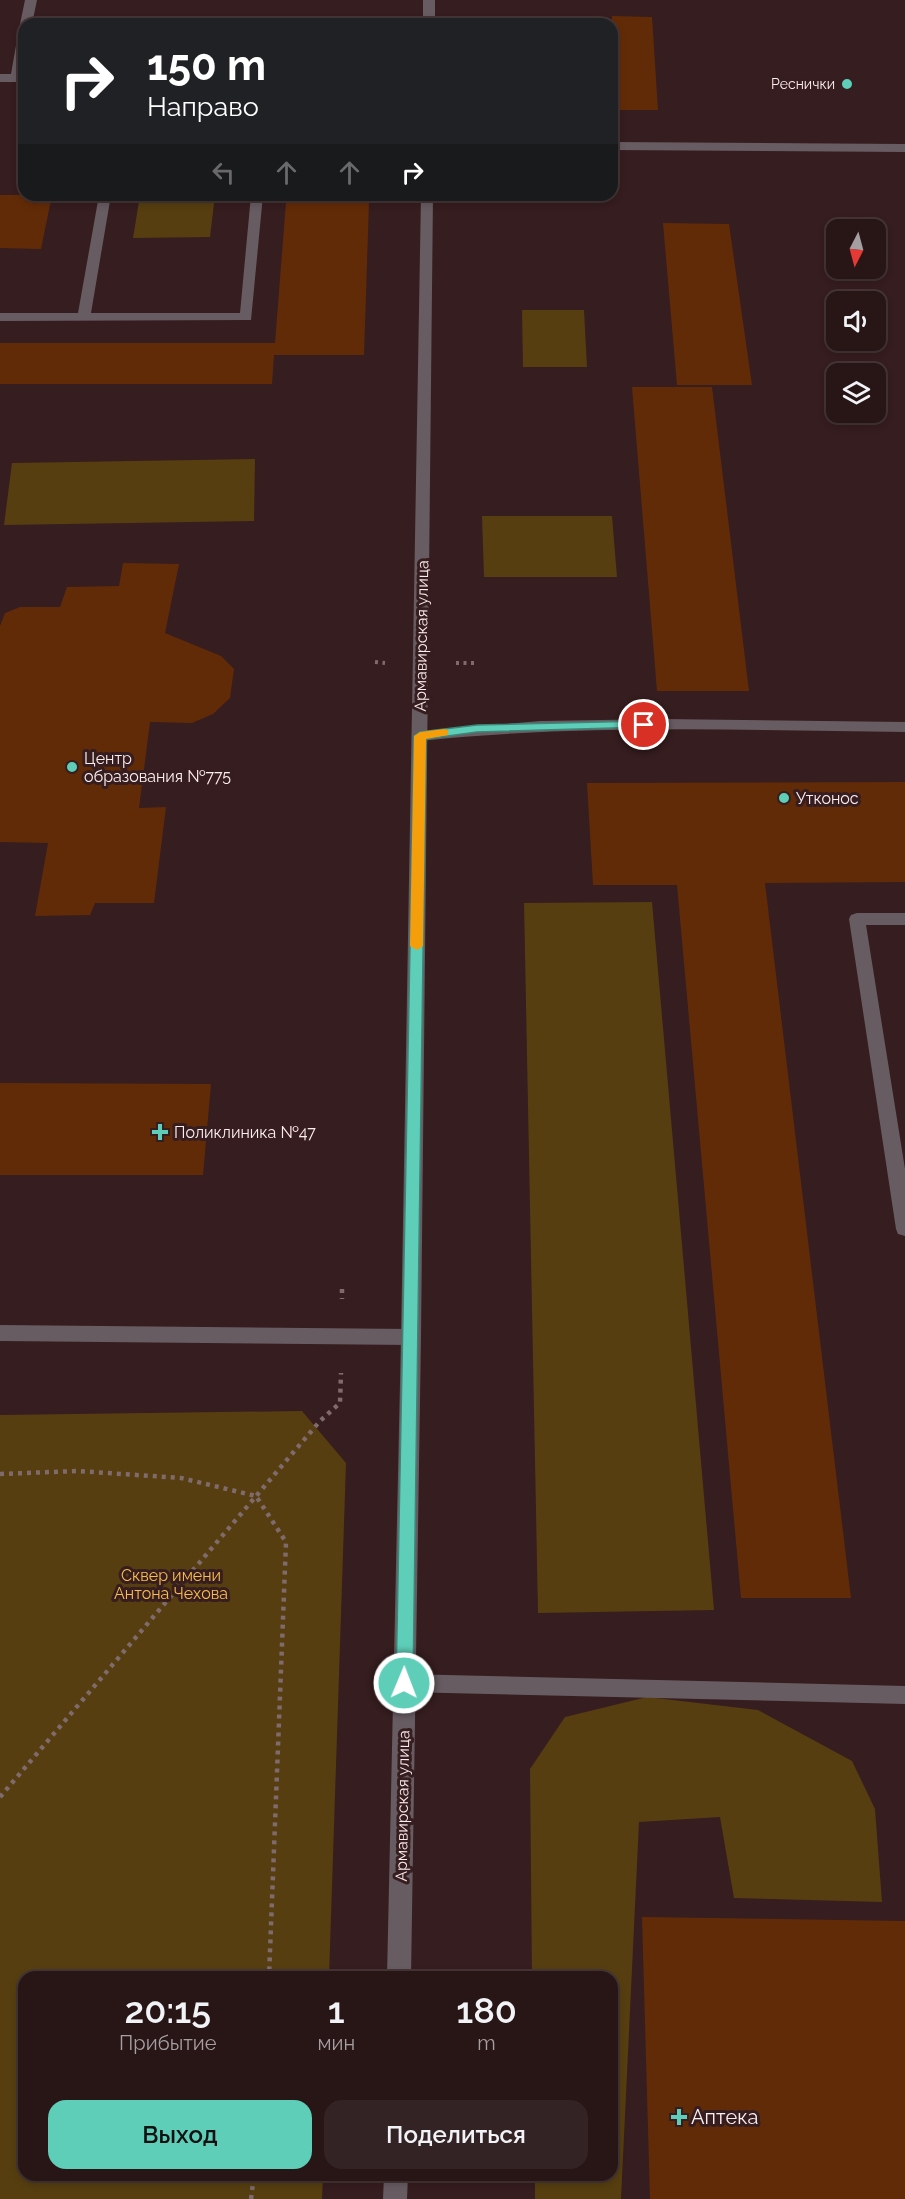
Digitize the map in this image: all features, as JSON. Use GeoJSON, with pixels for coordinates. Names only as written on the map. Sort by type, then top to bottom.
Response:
{"type":"FeatureCollection","features":[{"type":"Feature","properties":{"kind":"street"},"geometry":{"type":"LineString","coordinates":[[27,18],[31,0]]}},
{"type":"Feature","properties":{"kind":"street"},"geometry":{"type":"LineString","coordinates":[[429,0],[429,18]]}},
{"type":"Feature","properties":{"kind":"street"},"geometry":{"type":"LineString","coordinates":[[0,78],[18,78]]}},
{"type":"Feature","properties":{"kind":"street"},"geometry":{"type":"LineString","coordinates":[[618,146],[905,148]]}},
{"type":"Feature","properties":{"kind":"street"},"geometry":{"type":"LineString","coordinates":[[84,318],[104,201]]}},
{"type":"Feature","properties":{"kind":"street"},"geometry":{"type":"LineString","coordinates":[[0,317],[246,317],[256,201]]}},
{"type":"Feature","properties":{"kind":"street","name":"Армавирская улица"},"geometry":{"type":"LineString","coordinates":[[399,1971],[411,1337],[427,201]]}},
{"type":"Feature","properties":{"kind":"street"},"geometry":{"type":"LineString","coordinates":[[420,736],[477,729],[644,725],[905,727]]}},
{"type":"Feature","properties":{"kind":"street"},"geometry":{"type":"LineString","coordinates":[[905,918],[857,919],[905,1229]]}},
{"type":"Feature","properties":{"kind":"street"},"geometry":{"type":"LineString","coordinates":[[0,1333],[411,1337]]}},
{"type":"Feature","properties":{"kind":"street"},"geometry":{"type":"LineString","coordinates":[[404,1683],[905,1695]]}},
{"type":"Feature","properties":{"kind":"street"},"geometry":{"type":"LineString","coordinates":[[395,2199],[396,2181]]}},
{"type":"Feature","properties":{"kind":"path"},"geometry":{"type":"LineString","coordinates":[[0,1797],[320,1421],[340,1403],[342,1289]]}},
{"type":"Feature","properties":{"kind":"path"},"geometry":{"type":"LineString","coordinates":[[0,1474],[78,1471],[181,1478],[256,1496],[286,1542],[269,1971]]}},
{"type":"Feature","properties":{"kind":"path"},"geometry":{"type":"LineString","coordinates":[[251,2199],[253,2181]]}},
{"type":"Feature","properties":{"kind":"green space"},"geometry":{"type":"Polygon","coordinates":[[[139,201],[214,201],[210,237],[133,238],[139,201]]]}},
{"type":"Feature","properties":{"kind":"green space"},"geometry":{"type":"Polygon","coordinates":[[[522,310],[584,310],[587,367],[523,367],[522,310]]]}},
{"type":"Feature","properties":{"kind":"green space"},"geometry":{"type":"Polygon","coordinates":[[[255,459],[254,521],[4,525],[12,463],[255,459]]]}},
{"type":"Feature","properties":{"kind":"green space"},"geometry":{"type":"Polygon","coordinates":[[[482,516],[612,516],[617,577],[484,577],[482,516]]]}},
{"type":"Feature","properties":{"kind":"green space"},"geometry":{"type":"Polygon","coordinates":[[[652,902],[714,1610],[538,1613],[524,903],[652,902]]]}},
{"type":"Feature","properties":{"kind":"green space","name":"Сквер имени Антона Чехова"},"geometry":{"type":"Polygon","coordinates":[[[302,1411],[346,1463],[329,1971],[18,1971],[18,2181],[323,2181],[322,2199],[0,2199],[0,1415],[302,1411]]]}},
{"type":"Feature","properties":{"kind":"green space"},"geometry":{"type":"Polygon","coordinates":[[[647,1697],[758,1710],[852,1761],[875,1809],[882,1902],[734,1898],[720,1817],[639,1822],[621,2199],[535,2199],[535,2181],[618,2181],[618,1971],[532,1971],[530,1769],[565,1717],[647,1697]]]}},
{"type":"Feature","properties":{"kind":"building"},"geometry":{"type":"Polygon","coordinates":[[[612,16],[652,17],[658,110],[618,110],[618,18],[612,18],[612,16]]]}},
{"type":"Feature","properties":{"kind":"building"},"geometry":{"type":"Polygon","coordinates":[[[0,195],[18,195],[18,201],[51,201],[41,249],[0,248],[0,195]]]}},
{"type":"Feature","properties":{"kind":"building"},"geometry":{"type":"Polygon","coordinates":[[[286,202],[369,202],[364,355],[274,355],[272,384],[0,384],[0,343],[275,343],[286,202]]]}},
{"type":"Feature","properties":{"kind":"building"},"geometry":{"type":"Polygon","coordinates":[[[663,223],[729,224],[752,385],[677,385],[663,223]]]}},
{"type":"Feature","properties":{"kind":"building"},"geometry":{"type":"Polygon","coordinates":[[[632,387],[712,387],[749,691],[657,691],[632,387]]]}},
{"type":"Feature","properties":{"kind":"building","name":"Центр образования №775"},"geometry":{"type":"Polygon","coordinates":[[[123,563],[179,564],[165,633],[221,656],[234,669],[230,698],[213,714],[192,723],[150,722],[139,808],[166,807],[154,903],[95,903],[90,915],[35,916],[48,843],[0,842],[0,626],[5,613],[20,607],[60,607],[67,587],[119,586],[123,563]]]}},
{"type":"Feature","properties":{"kind":"building"},"geometry":{"type":"Polygon","coordinates":[[[905,782],[905,882],[765,883],[851,1598],[741,1598],[677,885],[593,885],[587,783],[905,782]]]}},
{"type":"Feature","properties":{"kind":"building"},"geometry":{"type":"Polygon","coordinates":[[[0,1083],[211,1084],[203,1175],[0,1175],[0,1083]]]}},
{"type":"Feature","properties":{"kind":"building"},"geometry":{"type":"Polygon","coordinates":[[[642,1917],[905,1921],[905,2199],[650,2199],[642,1917]]]}},
{"type":"Feature","properties":{"kind":"slow traffic"},"geometry":{"type":"LineString","coordinates":[[417,946],[420,736],[444,733]]}},
{"type":"Feature","properties":{"kind":"place","name":"Реснички"},"geometry":{"type":"Point","coordinates":[847,84]}},
{"type":"Feature","properties":{"kind":"place","name":"Центр образования №775"},"geometry":{"type":"Point","coordinates":[72,767]}},
{"type":"Feature","properties":{"kind":"place","name":"Утконос"},"geometry":{"type":"Point","coordinates":[784,798]}},
{"type":"Feature","properties":{"kind":"place","name":"Поликлиника №47"},"geometry":{"type":"Point","coordinates":[160,1132]}},
{"type":"Feature","properties":{"kind":"place","name":"Аптека"},"geometry":{"type":"Point","coordinates":[679,2117]}},
{"type":"Feature","properties":{"kind":"route"},"geometry":{"type":"LineString","coordinates":[[404,1683],[420,736],[477,729],[644,725]]}}]}
